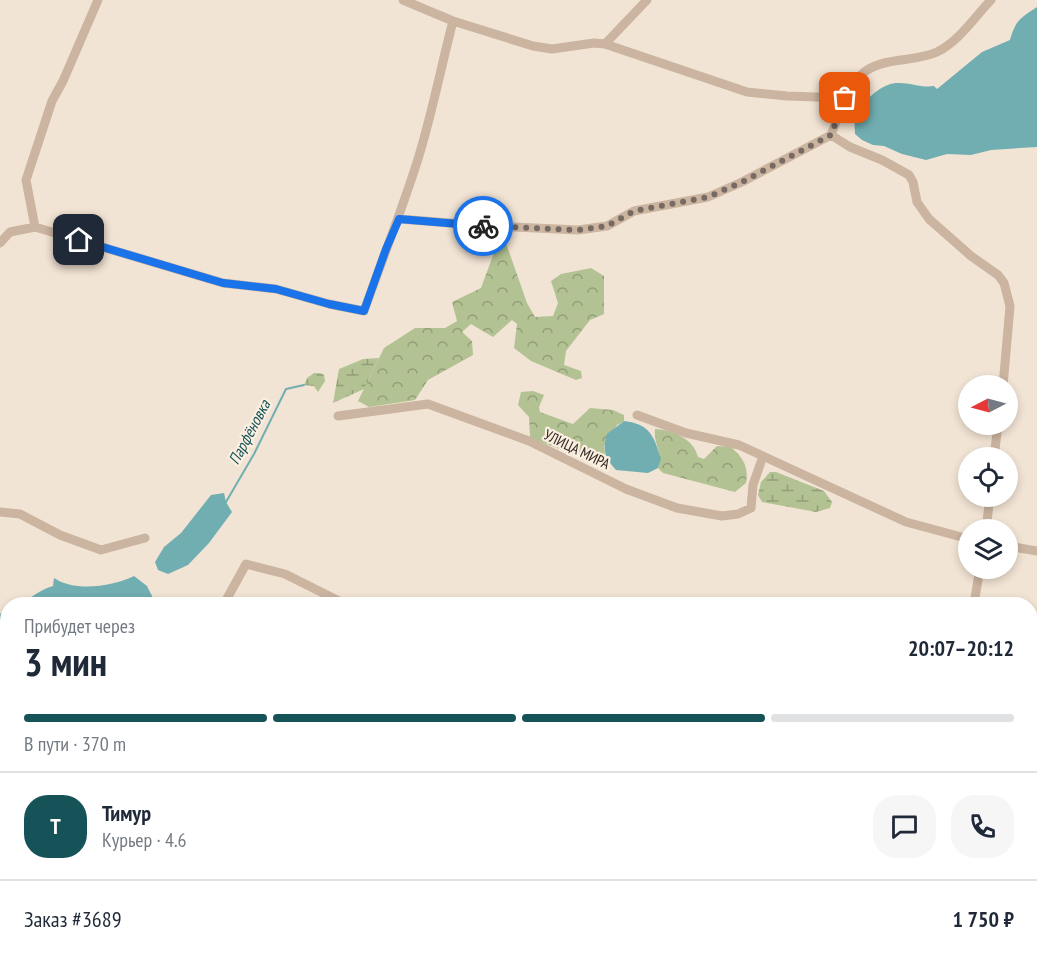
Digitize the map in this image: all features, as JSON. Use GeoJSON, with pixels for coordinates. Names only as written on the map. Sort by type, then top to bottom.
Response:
{"type":"FeatureCollection","features":[{"type":"Feature","properties":{"kind":"street"},"geometry":{"type":"LineString","coordinates":[[35,227],[26,180],[52,101],[98,0]]}},
{"type":"Feature","properties":{"kind":"street"},"geometry":{"type":"LineString","coordinates":[[403,0],[453,21],[533,46],[552,49],[594,43],[604,44],[747,92],[806,98],[845,98]]}},
{"type":"Feature","properties":{"kind":"street"},"geometry":{"type":"LineString","coordinates":[[604,44],[647,0]]}},
{"type":"Feature","properties":{"kind":"street"},"geometry":{"type":"LineString","coordinates":[[399,219],[578,230],[607,226],[634,211],[708,197],[742,182],[831,135],[845,98],[862,74],[873,67],[917,59],[937,52],[956,39],[991,0]]}},
{"type":"Feature","properties":{"kind":"street"},"geometry":{"type":"LineString","coordinates":[[0,243],[10,232],[35,227],[223,283],[276,289],[364,311],[399,219],[419,156],[453,21]]}},
{"type":"Feature","properties":{"kind":"street"},"geometry":{"type":"LineString","coordinates":[[831,135],[850,147],[882,160],[909,175],[913,182],[917,202],[928,219],[971,256],[998,275],[1004,283],[1010,306],[1004,375]]}},
{"type":"Feature","properties":{"kind":"street","name":"УЛИЦА МИРА"},"geometry":{"type":"LineString","coordinates":[[338,416],[428,404],[529,441],[626,489],[677,508],[722,516],[738,514],[751,508],[753,485],[763,456]]}},
{"type":"Feature","properties":{"kind":"street"},"geometry":{"type":"LineString","coordinates":[[638,415],[686,433],[739,445],[906,522],[958,536]]}},
{"type":"Feature","properties":{"kind":"street"},"geometry":{"type":"LineString","coordinates":[[0,512],[20,514],[60,535],[101,550],[145,538]]}},
{"type":"Feature","properties":{"kind":"street"},"geometry":{"type":"LineString","coordinates":[[1018,548],[1037,551]]}},
{"type":"Feature","properties":{"kind":"street"},"geometry":{"type":"LineString","coordinates":[[228,597],[246,564],[285,574],[331,597]]}},
{"type":"Feature","properties":{"kind":"street"},"geometry":{"type":"LineString","coordinates":[[975,597],[978,579]]}},
{"type":"Feature","properties":{"kind":"green space"},"geometry":{"type":"Polygon","coordinates":[[[498,242],[506,243],[527,303],[535,317],[553,316],[558,303],[551,281],[561,274],[591,268],[604,276],[604,314],[590,320],[566,351],[564,365],[581,371],[582,378],[576,380],[531,361],[514,348],[517,324],[512,320],[493,337],[471,324],[462,332],[472,341],[473,355],[428,380],[415,400],[369,407],[358,401],[384,348],[415,328],[445,328],[457,321],[452,302],[481,288],[498,242]]]}},
{"type":"Feature","properties":{"kind":"green space"},"geometry":{"type":"Polygon","coordinates":[[[379,358],[364,389],[333,403],[339,369],[363,359],[379,358]]]}},
{"type":"Feature","properties":{"kind":"green space"},"geometry":{"type":"Polygon","coordinates":[[[314,373],[324,375],[325,381],[318,392],[314,386],[304,385],[307,378],[314,373]]]}},
{"type":"Feature","properties":{"kind":"green space"},"geometry":{"type":"Polygon","coordinates":[[[533,391],[544,395],[539,407],[540,412],[573,424],[590,408],[613,410],[624,415],[624,421],[617,425],[604,446],[606,460],[589,460],[530,438],[529,417],[518,405],[521,392],[533,391]]]}},
{"type":"Feature","properties":{"kind":"green space"},"geometry":{"type":"Polygon","coordinates":[[[655,429],[669,431],[687,440],[698,457],[704,459],[717,446],[731,447],[744,463],[747,472],[746,483],[735,492],[663,473],[658,468],[660,457],[655,440],[655,429]]]}},
{"type":"Feature","properties":{"kind":"green space"},"geometry":{"type":"Polygon","coordinates":[[[770,472],[776,472],[824,491],[832,502],[830,508],[816,512],[762,502],[758,495],[761,482],[770,472]]]}},
{"type":"Feature","properties":{"kind":"water"},"geometry":{"type":"Polygon","coordinates":[[[1037,7],[1037,147],[991,150],[971,155],[947,154],[926,160],[902,154],[884,146],[873,145],[855,134],[857,114],[877,91],[896,83],[934,86],[937,89],[982,52],[1010,40],[1019,20],[1037,7]]]}},
{"type":"Feature","properties":{"kind":"water"},"geometry":{"type":"Polygon","coordinates":[[[624,421],[640,425],[650,433],[661,459],[658,468],[648,473],[616,470],[609,462],[605,449],[607,434],[624,421]]]}},
{"type":"Feature","properties":{"kind":"water"},"geometry":{"type":"Polygon","coordinates":[[[224,493],[232,512],[209,543],[188,565],[168,574],[158,570],[155,562],[164,547],[181,533],[211,495],[224,493]]]}},
{"type":"Feature","properties":{"kind":"water"},"geometry":{"type":"Polygon","coordinates":[[[134,576],[147,586],[152,597],[32,597],[53,586],[54,578],[82,586],[104,585],[134,576]]]}},
{"type":"Feature","properties":{"kind":"waterway","name":"Парфёновка"},"geometry":{"type":"LineString","coordinates":[[226,502],[254,454],[286,389],[304,385]]}},
{"type":"Feature","properties":{"kind":"way so far"},"geometry":{"type":"LineString","coordinates":[[483,226],[578,230],[607,226],[634,211],[708,197],[742,182],[831,135],[845,98]]}},
{"type":"Feature","properties":{"kind":"route"},"geometry":{"type":"LineString","coordinates":[[79,240],[223,283],[276,289],[364,311],[399,219],[483,226]]}}]}
